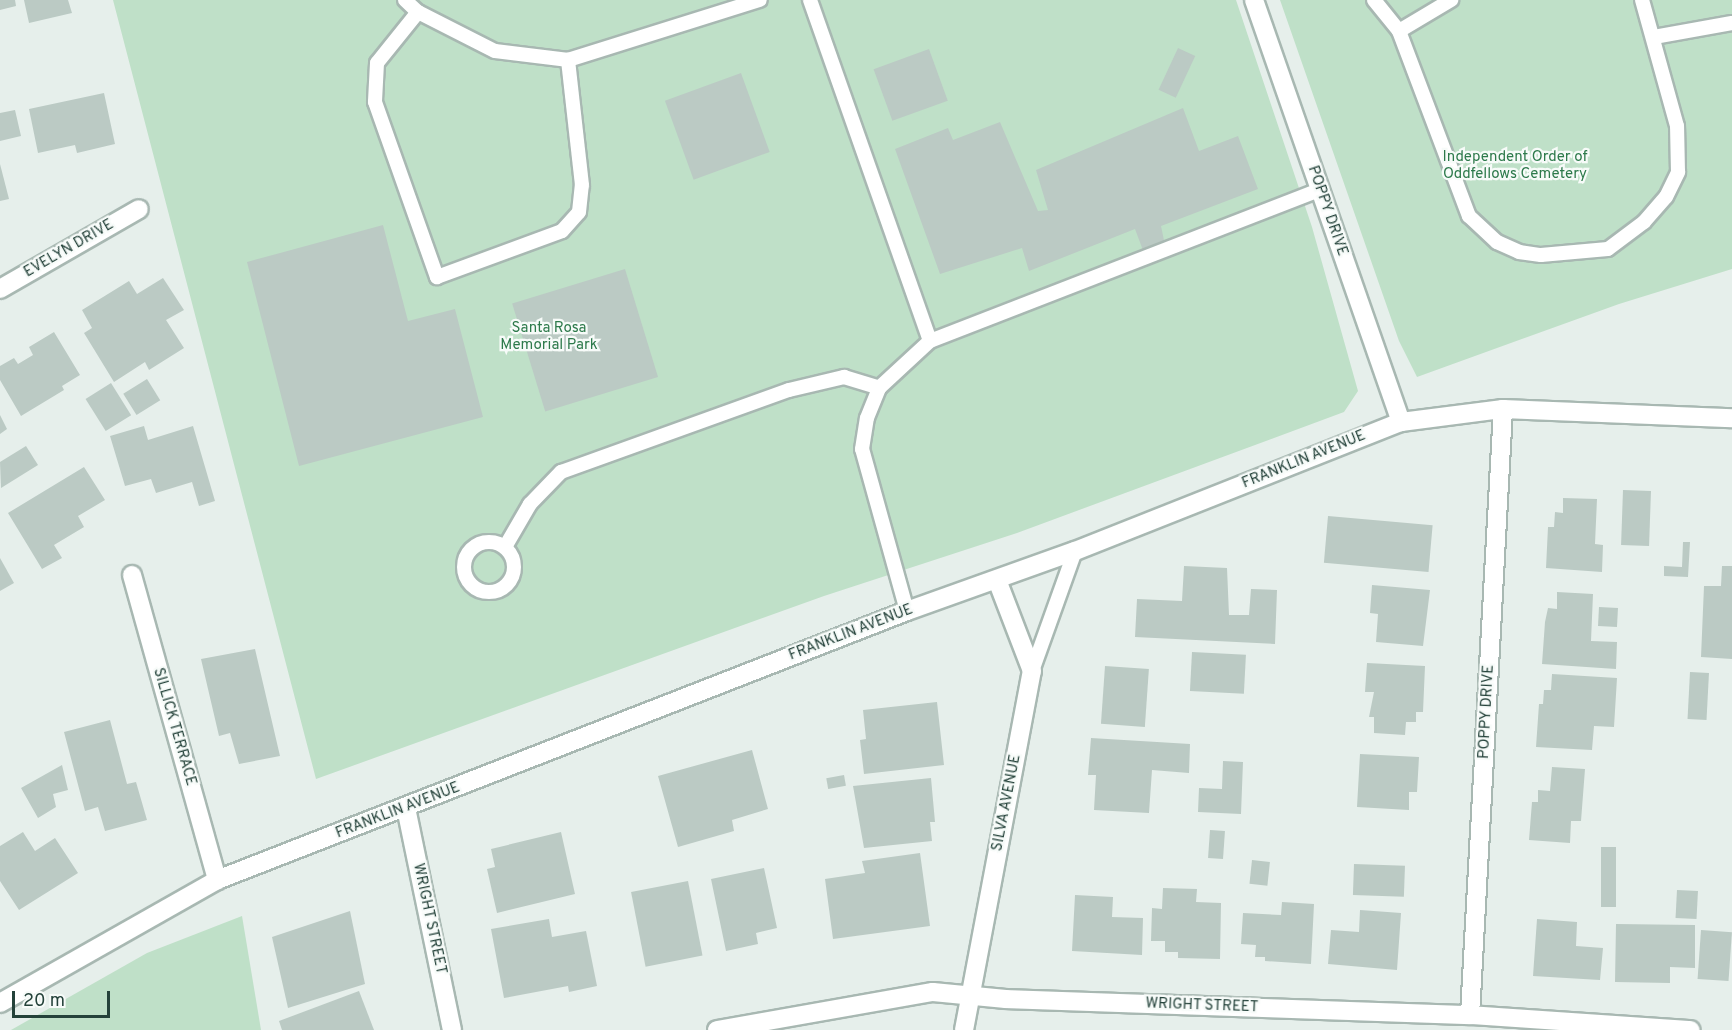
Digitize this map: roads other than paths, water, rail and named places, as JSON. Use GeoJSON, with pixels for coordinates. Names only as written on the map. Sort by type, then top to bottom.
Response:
{"type":"FeatureCollection","features":[{"type":"Feature","properties":{"kind":"street","name":"POPPY DRIVE"},"geometry":{"type":"LineString","coordinates":[[1254,0],[1401,422]]}},
{"type":"Feature","properties":{"kind":"street","name":"EVELYN DRIVE"},"geometry":{"type":"LineString","coordinates":[[0,289],[139,209]]}},
{"type":"Feature","properties":{"kind":"street","name":"POPPY DRIVE"},"geometry":{"type":"LineString","coordinates":[[1470,1015],[1503,409]]}},
{"type":"Feature","properties":{"kind":"street","name":"FRANKLIN AVENUE"},"geometry":{"type":"LineString","coordinates":[[0,1003],[216,880],[406,808],[907,611],[1074,551],[1401,422],[1503,409],[1730,414]]}},
{"type":"Feature","properties":{"kind":"street","name":"SILLICK TERRACE"},"geometry":{"type":"LineString","coordinates":[[132,575],[216,880]]}},
{"type":"Feature","properties":{"kind":"street"},"geometry":{"type":"LineString","coordinates":[[997,580],[1032,671]]}},
{"type":"Feature","properties":{"kind":"street","name":"SILVA AVENUE"},"geometry":{"type":"LineString","coordinates":[[964,1030],[1032,671]]}},
{"type":"Feature","properties":{"kind":"street","name":"WRIGHT STREET"},"geometry":{"type":"LineString","coordinates":[[406,808],[452,1030]]}},
{"type":"Feature","properties":{"kind":"street","name":"WRIGHT STREET"},"geometry":{"type":"LineString","coordinates":[[717,1030],[933,992],[969,996],[1470,1015],[1689,1030]]}},
{"type":"Feature","properties":{"kind":"lane"},"geometry":{"type":"LineString","coordinates":[[405,0],[418,12],[495,51],[568,60],[760,0]]}},
{"type":"Feature","properties":{"kind":"lane"},"geometry":{"type":"LineString","coordinates":[[810,0],[930,341]]}},
{"type":"Feature","properties":{"kind":"lane"},"geometry":{"type":"LineString","coordinates":[[1374,0],[1399,31],[1469,216],[1497,242],[1519,252],[1541,255],[1608,249],[1644,222],[1673,185],[1680,150],[1677,126],[1654,36],[1642,0]]}},
{"type":"Feature","properties":{"kind":"lane"},"geometry":{"type":"LineString","coordinates":[[1399,31],[1451,0]]}},
{"type":"Feature","properties":{"kind":"lane"},"geometry":{"type":"LineString","coordinates":[[418,12],[377,63],[375,102],[437,277],[562,231],[579,212],[582,186],[568,60]]}},
{"type":"Feature","properties":{"kind":"lane"},"geometry":{"type":"LineString","coordinates":[[1654,36],[1732,23]]}},
{"type":"Feature","properties":{"kind":"lane"},"geometry":{"type":"LineString","coordinates":[[907,611],[862,449],[867,418],[879,388],[930,341],[1320,189]]}},
{"type":"Feature","properties":{"kind":"lane"},"geometry":{"type":"LineString","coordinates":[[505,547],[530,504],[561,472],[789,390],[844,377],[879,388]]}},
{"type":"Feature","properties":{"kind":"lane"},"geometry":{"type":"LineString","coordinates":[[1032,671],[1074,551]]}},
{"type":"Feature","properties":{"kind":"park label","name":"Independent Order of Oddfellows Cemetery"},"geometry":{"type":"Point","coordinates":[1515,166]}},
{"type":"Feature","properties":{"kind":"park label","name":"Santa Rosa Memorial Park"},"geometry":{"type":"Point","coordinates":[549,336]}}]}
